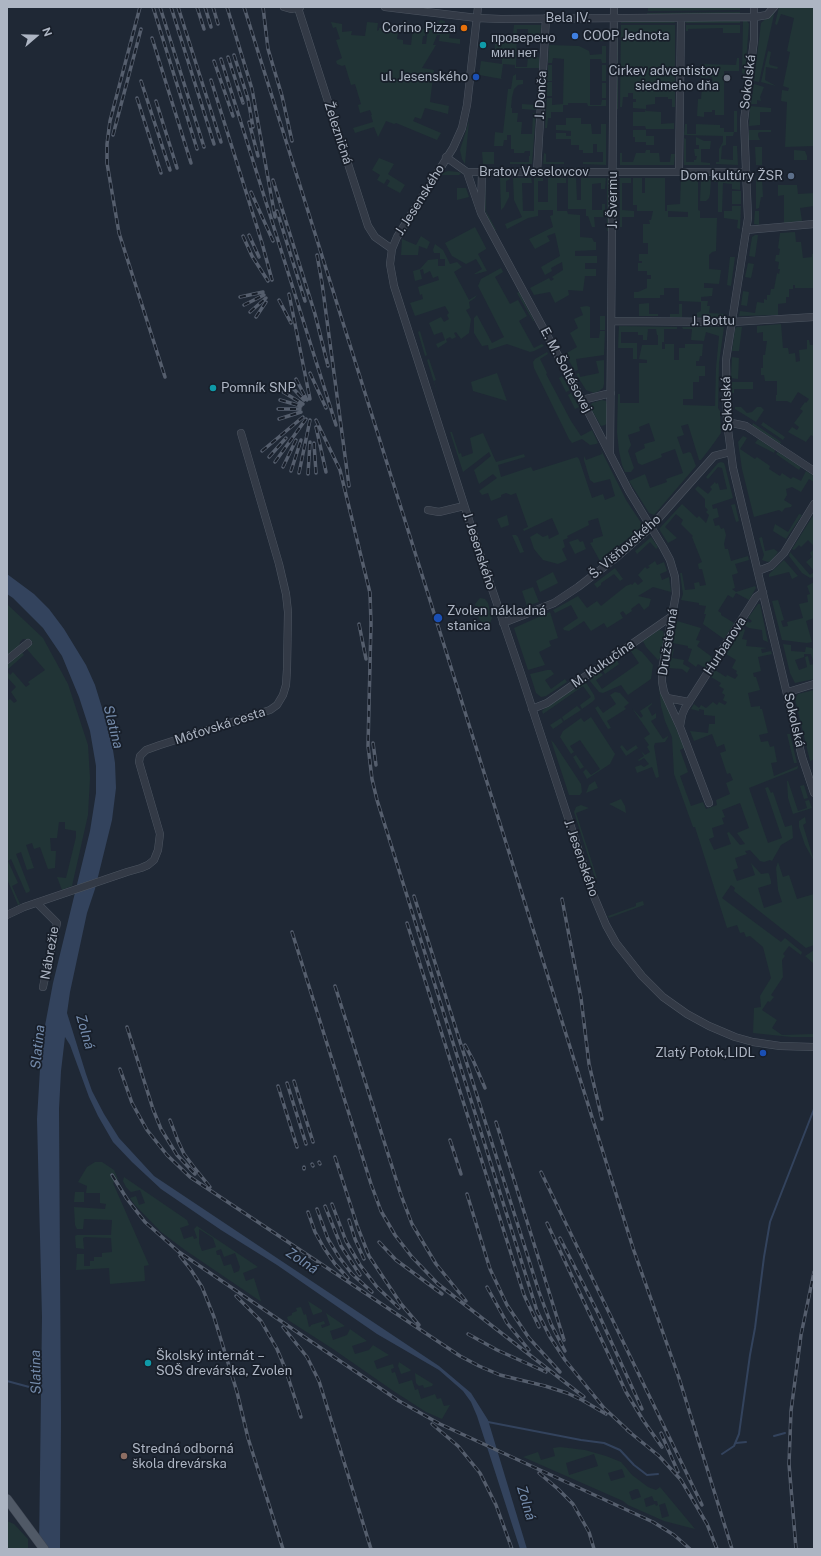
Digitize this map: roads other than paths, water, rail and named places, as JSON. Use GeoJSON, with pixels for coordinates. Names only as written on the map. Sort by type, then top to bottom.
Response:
{"type":"FeatureCollection","features":[{"type":"Feature","properties":{"kind":"main road"},"geometry":{"type":"LineString","coordinates":[[7,1499],[44,1549]]}},
{"type":"Feature","properties":{"kind":"street"},"geometry":{"type":"LineString","coordinates":[[284,7],[291,9],[299,7]]}},
{"type":"Feature","properties":{"kind":"street","name":"Železničná"},"geometry":{"type":"LineString","coordinates":[[299,7],[368,226],[372,234],[378,240],[392,249]]}},
{"type":"Feature","properties":{"kind":"street","name":"Bela IV."},"geometry":{"type":"LineString","coordinates":[[385,7],[477,18],[755,17]]}},
{"type":"Feature","properties":{"kind":"street","name":"J. Jesenského"},"geometry":{"type":"LineString","coordinates":[[478,7],[464,120],[458,138],[401,228],[392,249],[390,264],[394,286],[464,506],[597,904],[614,938],[635,967],[657,992],[692,1017],[722,1032],[743,1040],[771,1045],[814,1047]]}},
{"type":"Feature","properties":{"kind":"street","name":"J. Švermu"},"geometry":{"type":"LineString","coordinates":[[610,454],[614,7]]}},
{"type":"Feature","properties":{"kind":"street","name":"Sokolská"},"geometry":{"type":"LineString","coordinates":[[754,7],[754,40],[744,121],[748,200],[746,230],[732,322],[726,376],[727,422],[730,452],[788,692],[802,757],[814,793]]}},
{"type":"Feature","properties":{"kind":"street"},"geometry":{"type":"LineString","coordinates":[[755,17],[767,15],[774,7]]}},
{"type":"Feature","properties":{"kind":"street","name":"J. Donča"},"geometry":{"type":"LineString","coordinates":[[537,172],[546,18]]}},
{"type":"Feature","properties":{"kind":"street"},"geometry":{"type":"LineString","coordinates":[[679,171],[681,18]]}},
{"type":"Feature","properties":{"kind":"street","name":"Bratov Veselovcov"},"geometry":{"type":"LineString","coordinates":[[446,158],[467,172],[746,172]]}},
{"type":"Feature","properties":{"kind":"street","name":"E. M. Šoltésovej"},"geometry":{"type":"LineString","coordinates":[[467,172],[481,213],[635,502],[651,527]]}},
{"type":"Feature","properties":{"kind":"street","name":"E. M. Šoltésovej"},"geometry":{"type":"LineString","coordinates":[[481,213],[482,172]]}},
{"type":"Feature","properties":{"kind":"street"},"geometry":{"type":"LineString","coordinates":[[746,230],[814,224]]}},
{"type":"Feature","properties":{"kind":"street","name":"J. Bottu"},"geometry":{"type":"LineString","coordinates":[[612,321],[732,322],[814,318]]}},
{"type":"Feature","properties":{"kind":"street"},"geometry":{"type":"LineString","coordinates":[[582,400],[611,393]]}},
{"type":"Feature","properties":{"kind":"street"},"geometry":{"type":"LineString","coordinates":[[727,422],[746,426],[814,471]]}},
{"type":"Feature","properties":{"kind":"street","name":"Môťovská cesta"},"geometry":{"type":"LineString","coordinates":[[37,903],[141,868],[148,865],[155,858],[159,848],[159,828],[140,762],[140,756],[142,753],[160,745],[270,710],[279,702],[285,690],[288,612],[285,587],[241,433]]}},
{"type":"Feature","properties":{"kind":"street","name":"Š. Višňovského"},"geometry":{"type":"LineString","coordinates":[[503,623],[544,607],[570,593],[612,561],[651,527],[714,456],[730,452]]}},
{"type":"Feature","properties":{"kind":"street"},"geometry":{"type":"LineString","coordinates":[[758,571],[771,566],[783,554],[814,504]]}},
{"type":"Feature","properties":{"kind":"street"},"geometry":{"type":"LineString","coordinates":[[428,510],[439,512],[464,506]]}},
{"type":"Feature","properties":{"kind":"street","name":"Družstevná"},"geometry":{"type":"LineString","coordinates":[[651,527],[666,552],[675,577],[676,594],[662,679],[664,692],[680,727],[709,803]]}},
{"type":"Feature","properties":{"kind":"street","name":"Hurbanova"},"geometry":{"type":"LineString","coordinates":[[680,727],[682,715],[689,702],[756,597],[763,592]]}},
{"type":"Feature","properties":{"kind":"street","name":"M. Kukučína"},"geometry":{"type":"LineString","coordinates":[[532,709],[547,703],[672,616]]}},
{"type":"Feature","properties":{"kind":"street"},"geometry":{"type":"LineString","coordinates":[[7,660],[28,643]]}},
{"type":"Feature","properties":{"kind":"street"},"geometry":{"type":"LineString","coordinates":[[788,692],[814,684]]}},
{"type":"Feature","properties":{"kind":"street"},"geometry":{"type":"LineString","coordinates":[[667,698],[689,702]]}},
{"type":"Feature","properties":{"kind":"street"},"geometry":{"type":"LineString","coordinates":[[7,915],[37,903]]}},
{"type":"Feature","properties":{"kind":"street","name":"Nábrežie"},"geometry":{"type":"LineString","coordinates":[[37,903],[57,923],[44,987]]}},
{"type":"Feature","properties":{"kind":"water"},"geometry":{"type":"Polygon","coordinates":[[[7,574],[34,594],[49,609],[64,629],[86,665],[95,685],[111,737],[115,763],[116,788],[112,820],[95,889],[87,913],[67,1013],[92,1091],[104,1114],[119,1138],[154,1176],[439,1366],[471,1393],[488,1420],[527,1549],[520,1549],[477,1416],[471,1402],[463,1391],[439,1370],[377,1334],[277,1265],[221,1230],[161,1189],[113,1142],[89,1097],[70,1045],[65,1037],[59,1109],[61,1422],[60,1549],[39,1549],[42,1317],[37,1119],[40,1069],[44,1031],[53,983],[90,831],[96,793],[96,766],[90,731],[79,697],[62,656],[43,628],[13,598],[7,594],[7,574]]]}},
{"type":"Feature","properties":{"kind":"waterway"},"geometry":{"type":"LineString","coordinates":[[722,1454],[734,1446],[739,1434],[770,1222],[814,1109]]}},
{"type":"Feature","properties":{"kind":"waterway","name":"Slatina"},"geometry":{"type":"LineString","coordinates":[[7,1381],[44,1391]]}},
{"type":"Feature","properties":{"kind":"waterway"},"geometry":{"type":"LineString","coordinates":[[488,1422],[604,1443],[620,1450],[634,1465],[647,1475],[658,1474]]}},
{"type":"Feature","properties":{"kind":"waterway"},"geometry":{"type":"LineString","coordinates":[[774,1436],[785,1433]]}},
{"type":"Feature","properties":{"kind":"waterway"},"geometry":{"type":"LineString","coordinates":[[736,1443],[746,1442]]}},
{"type":"Feature","properties":{"kind":"railway"},"geometry":{"type":"LineString","coordinates":[[140,7],[110,121],[107,144],[107,163],[119,233],[165,377]]}},
{"type":"Feature","properties":{"kind":"railway"},"geometry":{"type":"LineString","coordinates":[[153,7],[197,149]]}},
{"type":"Feature","properties":{"kind":"railway"},"geometry":{"type":"LineString","coordinates":[[160,7],[204,147]]}},
{"type":"Feature","properties":{"kind":"railway"},"geometry":{"type":"LineString","coordinates":[[171,7],[214,144]]}},
{"type":"Feature","properties":{"kind":"railway"},"geometry":{"type":"LineString","coordinates":[[178,7],[221,142]]}},
{"type":"Feature","properties":{"kind":"railway"},"geometry":{"type":"LineString","coordinates":[[197,7],[204,29]]}},
{"type":"Feature","properties":{"kind":"railway"},"geometry":{"type":"LineString","coordinates":[[205,7],[211,27]]}},
{"type":"Feature","properties":{"kind":"railway"},"geometry":{"type":"LineString","coordinates":[[213,7],[218,24]]}},
{"type":"Feature","properties":{"kind":"railway"},"geometry":{"type":"LineString","coordinates":[[227,7],[252,89],[275,217]]}},
{"type":"Feature","properties":{"kind":"railway"},"geometry":{"type":"LineString","coordinates":[[244,7],[634,1251],[679,1378],[732,1549]]}},
{"type":"Feature","properties":{"kind":"railway"},"geometry":{"type":"LineString","coordinates":[[263,7],[268,49],[282,96],[292,141]]}},
{"type":"Feature","properties":{"kind":"railway"},"geometry":{"type":"LineString","coordinates":[[113,135],[141,29]]}},
{"type":"Feature","properties":{"kind":"railway"},"geometry":{"type":"LineString","coordinates":[[152,38],[191,163]]}},
{"type":"Feature","properties":{"kind":"railway"},"geometry":{"type":"LineString","coordinates":[[234,55],[248,99],[253,127]]}},
{"type":"Feature","properties":{"kind":"railway"},"geometry":{"type":"LineString","coordinates":[[228,57],[243,103]]}},
{"type":"Feature","properties":{"kind":"railway"},"geometry":{"type":"LineString","coordinates":[[221,59],[336,425]]}},
{"type":"Feature","properties":{"kind":"railway"},"geometry":{"type":"LineString","coordinates":[[214,61],[233,116]]}},
{"type":"Feature","properties":{"kind":"railway"},"geometry":{"type":"LineString","coordinates":[[211,80],[262,243],[272,280]]}},
{"type":"Feature","properties":{"kind":"railway"},"geometry":{"type":"LineString","coordinates":[[141,81],[170,170]]}},
{"type":"Feature","properties":{"kind":"railway"},"geometry":{"type":"LineString","coordinates":[[137,98],[161,173]]}},
{"type":"Feature","properties":{"kind":"railway"},"geometry":{"type":"LineString","coordinates":[[156,101],[177,168]]}},
{"type":"Feature","properties":{"kind":"railway"},"geometry":{"type":"LineString","coordinates":[[249,122],[258,156]]}},
{"type":"Feature","properties":{"kind":"railway"},"geometry":{"type":"LineString","coordinates":[[273,180],[315,314],[328,366]]}},
{"type":"Feature","properties":{"kind":"railway"},"geometry":{"type":"LineString","coordinates":[[251,192],[273,241]]}},
{"type":"Feature","properties":{"kind":"railway"},"geometry":{"type":"LineString","coordinates":[[277,211],[305,301]]}},
{"type":"Feature","properties":{"kind":"railway"},"geometry":{"type":"LineString","coordinates":[[249,235],[259,257]]}},
{"type":"Feature","properties":{"kind":"railway"},"geometry":{"type":"LineString","coordinates":[[243,236],[252,256],[268,281]]}},
{"type":"Feature","properties":{"kind":"railway"},"geometry":{"type":"LineString","coordinates":[[317,255],[349,486]]}},
{"type":"Feature","properties":{"kind":"railway"},"geometry":{"type":"LineString","coordinates":[[240,297],[263,292]]}},
{"type":"Feature","properties":{"kind":"railway"},"geometry":{"type":"LineString","coordinates":[[289,294],[310,399]]}},
{"type":"Feature","properties":{"kind":"railway"},"geometry":{"type":"LineString","coordinates":[[244,305],[264,295]]}},
{"type":"Feature","properties":{"kind":"railway"},"geometry":{"type":"LineString","coordinates":[[250,312],[266,298]]}},
{"type":"Feature","properties":{"kind":"railway"},"geometry":{"type":"LineString","coordinates":[[279,300],[291,323]]}},
{"type":"Feature","properties":{"kind":"railway"},"geometry":{"type":"LineString","coordinates":[[256,317],[266,302]]}},
{"type":"Feature","properties":{"kind":"railway"},"geometry":{"type":"LineString","coordinates":[[310,373],[326,408]]}},
{"type":"Feature","properties":{"kind":"railway"},"geometry":{"type":"LineString","coordinates":[[296,379],[307,400]]}},
{"type":"Feature","properties":{"kind":"railway"},"geometry":{"type":"LineString","coordinates":[[289,384],[304,400]]}},
{"type":"Feature","properties":{"kind":"railway"},"geometry":{"type":"LineString","coordinates":[[283,392],[303,404]]}},
{"type":"Feature","properties":{"kind":"railway"},"geometry":{"type":"LineString","coordinates":[[280,400],[301,406]]}},
{"type":"Feature","properties":{"kind":"railway"},"geometry":{"type":"LineString","coordinates":[[278,409],[300,409]]}},
{"type":"Feature","properties":{"kind":"railway"},"geometry":{"type":"LineString","coordinates":[[279,419],[301,412]]}},
{"type":"Feature","properties":{"kind":"railway"},"geometry":{"type":"LineString","coordinates":[[262,451],[303,417]]}},
{"type":"Feature","properties":{"kind":"railway"},"geometry":{"type":"LineString","coordinates":[[275,462],[306,419]]}},
{"type":"Feature","properties":{"kind":"railway"},"geometry":{"type":"LineString","coordinates":[[299,473],[310,420]]}},
{"type":"Feature","properties":{"kind":"railway"},"geometry":{"type":"LineString","coordinates":[[316,420],[340,470],[370,593],[371,624],[368,746],[372,779],[377,800],[537,1311],[550,1337],[565,1360],[604,1408],[631,1433]]}},
{"type":"Feature","properties":{"kind":"railway"},"geometry":{"type":"LineString","coordinates":[[316,427],[326,472]]}},
{"type":"Feature","properties":{"kind":"railway"},"geometry":{"type":"LineString","coordinates":[[269,457],[286,438]]}},
{"type":"Feature","properties":{"kind":"railway"},"geometry":{"type":"LineString","coordinates":[[283,467],[296,440]]}},
{"type":"Feature","properties":{"kind":"railway"},"geometry":{"type":"LineString","coordinates":[[291,471],[301,440]]}},
{"type":"Feature","properties":{"kind":"railway"},"geometry":{"type":"LineString","coordinates":[[308,474],[310,442]]}},
{"type":"Feature","properties":{"kind":"railway"},"geometry":{"type":"LineString","coordinates":[[314,443],[316,473]]}},
{"type":"Feature","properties":{"kind":"railway"},"geometry":{"type":"LineString","coordinates":[[359,624],[366,659]]}},
{"type":"Feature","properties":{"kind":"railway"},"geometry":{"type":"LineString","coordinates":[[373,743],[376,765]]}},
{"type":"Feature","properties":{"kind":"railway"},"geometry":{"type":"LineString","coordinates":[[414,896],[539,1292],[551,1324],[565,1351]]}},
{"type":"Feature","properties":{"kind":"railway"},"geometry":{"type":"LineString","coordinates":[[562,899],[581,998],[589,1064],[602,1119]]}},
{"type":"Feature","properties":{"kind":"railway"},"geometry":{"type":"LineString","coordinates":[[407,923],[524,1295],[539,1327]]}},
{"type":"Feature","properties":{"kind":"railway"},"geometry":{"type":"LineString","coordinates":[[292,932],[371,1184],[381,1211],[395,1235],[412,1257],[438,1284],[584,1397]]}},
{"type":"Feature","properties":{"kind":"railway"},"geometry":{"type":"LineString","coordinates":[[335,986],[401,1195],[412,1224],[436,1264],[466,1301]]}},
{"type":"Feature","properties":{"kind":"railway"},"geometry":{"type":"LineString","coordinates":[[127,1027],[153,1109],[161,1129],[177,1155],[195,1174]]}},
{"type":"Feature","properties":{"kind":"railway"},"geometry":{"type":"LineString","coordinates":[[465,1045],[485,1088]]}},
{"type":"Feature","properties":{"kind":"railway"},"geometry":{"type":"LineString","coordinates":[[120,1069],[132,1103],[147,1130],[167,1155],[190,1177],[460,1356],[500,1375],[567,1393],[606,1414]]}},
{"type":"Feature","properties":{"kind":"railway"},"geometry":{"type":"LineString","coordinates":[[294,1081],[313,1142]]}},
{"type":"Feature","properties":{"kind":"railway"},"geometry":{"type":"LineString","coordinates":[[287,1083],[306,1144]]}},
{"type":"Feature","properties":{"kind":"railway"},"geometry":{"type":"LineString","coordinates":[[278,1086],[297,1147]]}},
{"type":"Feature","properties":{"kind":"railway"},"geometry":{"type":"LineString","coordinates":[[170,1120],[184,1154],[210,1187]]}},
{"type":"Feature","properties":{"kind":"railway"},"geometry":{"type":"LineString","coordinates":[[496,1122],[564,1340]]}},
{"type":"Feature","properties":{"kind":"railway"},"geometry":{"type":"LineString","coordinates":[[450,1140],[461,1174]]}},
{"type":"Feature","properties":{"kind":"railway"},"geometry":{"type":"LineString","coordinates":[[335,1157],[358,1228],[369,1256],[401,1304],[419,1325]]}},
{"type":"Feature","properties":{"kind":"railway"},"geometry":{"type":"LineString","coordinates":[[541,1172],[702,1505]]}},
{"type":"Feature","properties":{"kind":"railway"},"geometry":{"type":"LineString","coordinates":[[112,1175],[127,1199],[145,1222],[179,1252],[399,1401],[440,1424],[653,1522],[674,1535],[690,1549]]}},
{"type":"Feature","properties":{"kind":"railway"},"geometry":{"type":"LineString","coordinates":[[467,1194],[490,1269],[507,1305],[529,1338],[560,1372]]}},
{"type":"Feature","properties":{"kind":"railway"},"geometry":{"type":"LineString","coordinates":[[332,1204],[346,1241],[360,1265],[377,1287],[399,1308]]}},
{"type":"Feature","properties":{"kind":"railway"},"geometry":{"type":"LineString","coordinates":[[325,1206],[341,1246],[360,1275]]}},
{"type":"Feature","properties":{"kind":"railway"},"geometry":{"type":"LineString","coordinates":[[317,1209],[328,1239],[339,1257],[352,1274],[372,1292]]}},
{"type":"Feature","properties":{"kind":"railway"},"geometry":{"type":"LineString","coordinates":[[308,1212],[315,1232],[324,1248],[335,1264],[348,1278]]}},
{"type":"Feature","properties":{"kind":"railway"},"geometry":{"type":"LineString","coordinates":[[349,1220],[355,1239],[364,1259]]}},
{"type":"Feature","properties":{"kind":"railway"},"geometry":{"type":"LineString","coordinates":[[547,1223],[626,1392],[662,1447]]}},
{"type":"Feature","properties":{"kind":"railway"},"geometry":{"type":"LineString","coordinates":[[560,1238],[599,1315],[642,1409]]}},
{"type":"Feature","properties":{"kind":"railway"},"geometry":{"type":"LineString","coordinates":[[379,1242],[396,1260],[442,1294]]}},
{"type":"Feature","properties":{"kind":"railway"},"geometry":{"type":"LineString","coordinates":[[180,1256],[202,1287],[214,1317],[237,1392],[248,1438],[283,1549]]}},
{"type":"Feature","properties":{"kind":"railway"},"geometry":{"type":"LineString","coordinates":[[796,1549],[789,1464],[791,1411],[801,1335],[814,1272]]}},
{"type":"Feature","properties":{"kind":"railway"},"geometry":{"type":"LineString","coordinates":[[487,1287],[507,1323],[529,1350]]}},
{"type":"Feature","properties":{"kind":"railway"},"geometry":{"type":"LineString","coordinates":[[236,1296],[261,1321],[277,1349],[285,1368],[301,1417]]}},
{"type":"Feature","properties":{"kind":"railway"},"geometry":{"type":"LineString","coordinates":[[283,1327],[307,1357],[319,1381],[371,1549]]}},
{"type":"Feature","properties":{"kind":"railway"},"geometry":{"type":"LineString","coordinates":[[468,1334],[497,1350],[546,1372]]}},
{"type":"Feature","properties":{"kind":"railway"},"geometry":{"type":"LineString","coordinates":[[432,1424],[458,1446],[480,1473],[496,1505],[512,1549]]}},
{"type":"Feature","properties":{"kind":"railway"},"geometry":{"type":"LineString","coordinates":[[627,1430],[659,1456],[681,1480],[707,1524],[717,1549]]}},
{"type":"Feature","properties":{"kind":"railway"},"geometry":{"type":"LineString","coordinates":[[661,1433],[678,1472]]}},
{"type":"Feature","properties":{"kind":"railway"},"geometry":{"type":"LineString","coordinates":[[539,1473],[573,1504],[589,1532],[594,1549]]}},
{"type":"Feature","properties":{"kind":"place","name":"Corino Pizza"},"geometry":{"type":"Point","coordinates":[464,28]}},
{"type":"Feature","properties":{"kind":"place","name":"COOP Jednota"},"geometry":{"type":"Point","coordinates":[575,36]}},
{"type":"Feature","properties":{"kind":"place","name":"проверено мин нет"},"geometry":{"type":"Point","coordinates":[483,45]}},
{"type":"Feature","properties":{"kind":"place","name":"ul. Jesenského"},"geometry":{"type":"Point","coordinates":[476,77]}},
{"type":"Feature","properties":{"kind":"place","name":"Cirkev adventistov siedmeho dňa"},"geometry":{"type":"Point","coordinates":[727,78]}},
{"type":"Feature","properties":{"kind":"place","name":"Dom kultúry ŽSR"},"geometry":{"type":"Point","coordinates":[791,176]}},
{"type":"Feature","properties":{"kind":"place","name":"Pomník SNP"},"geometry":{"type":"Point","coordinates":[213,388]}},
{"type":"Feature","properties":{"kind":"place","name":"Zvolen nákladná stanica"},"geometry":{"type":"Point","coordinates":[438,618]}},
{"type":"Feature","properties":{"kind":"place","name":"Zlatý Potok,LIDL"},"geometry":{"type":"Point","coordinates":[763,1053]}},
{"type":"Feature","properties":{"kind":"place","name":"Školský internát – SOŠ drevárska, Zvolen"},"geometry":{"type":"Point","coordinates":[148,1363]}},
{"type":"Feature","properties":{"kind":"place","name":"Stredná odborná škola drevárska"},"geometry":{"type":"Point","coordinates":[124,1456]}},
{"type":"Feature","properties":{"kind":"water label","name":"Zolná"},"geometry":{"type":"Point","coordinates":[85,1032]}},
{"type":"Feature","properties":{"kind":"water label","name":"Zolná"},"geometry":{"type":"Point","coordinates":[302,1261]}},
{"type":"Feature","properties":{"kind":"water label","name":"Zolná"},"geometry":{"type":"Point","coordinates":[526,1503]}}]}
